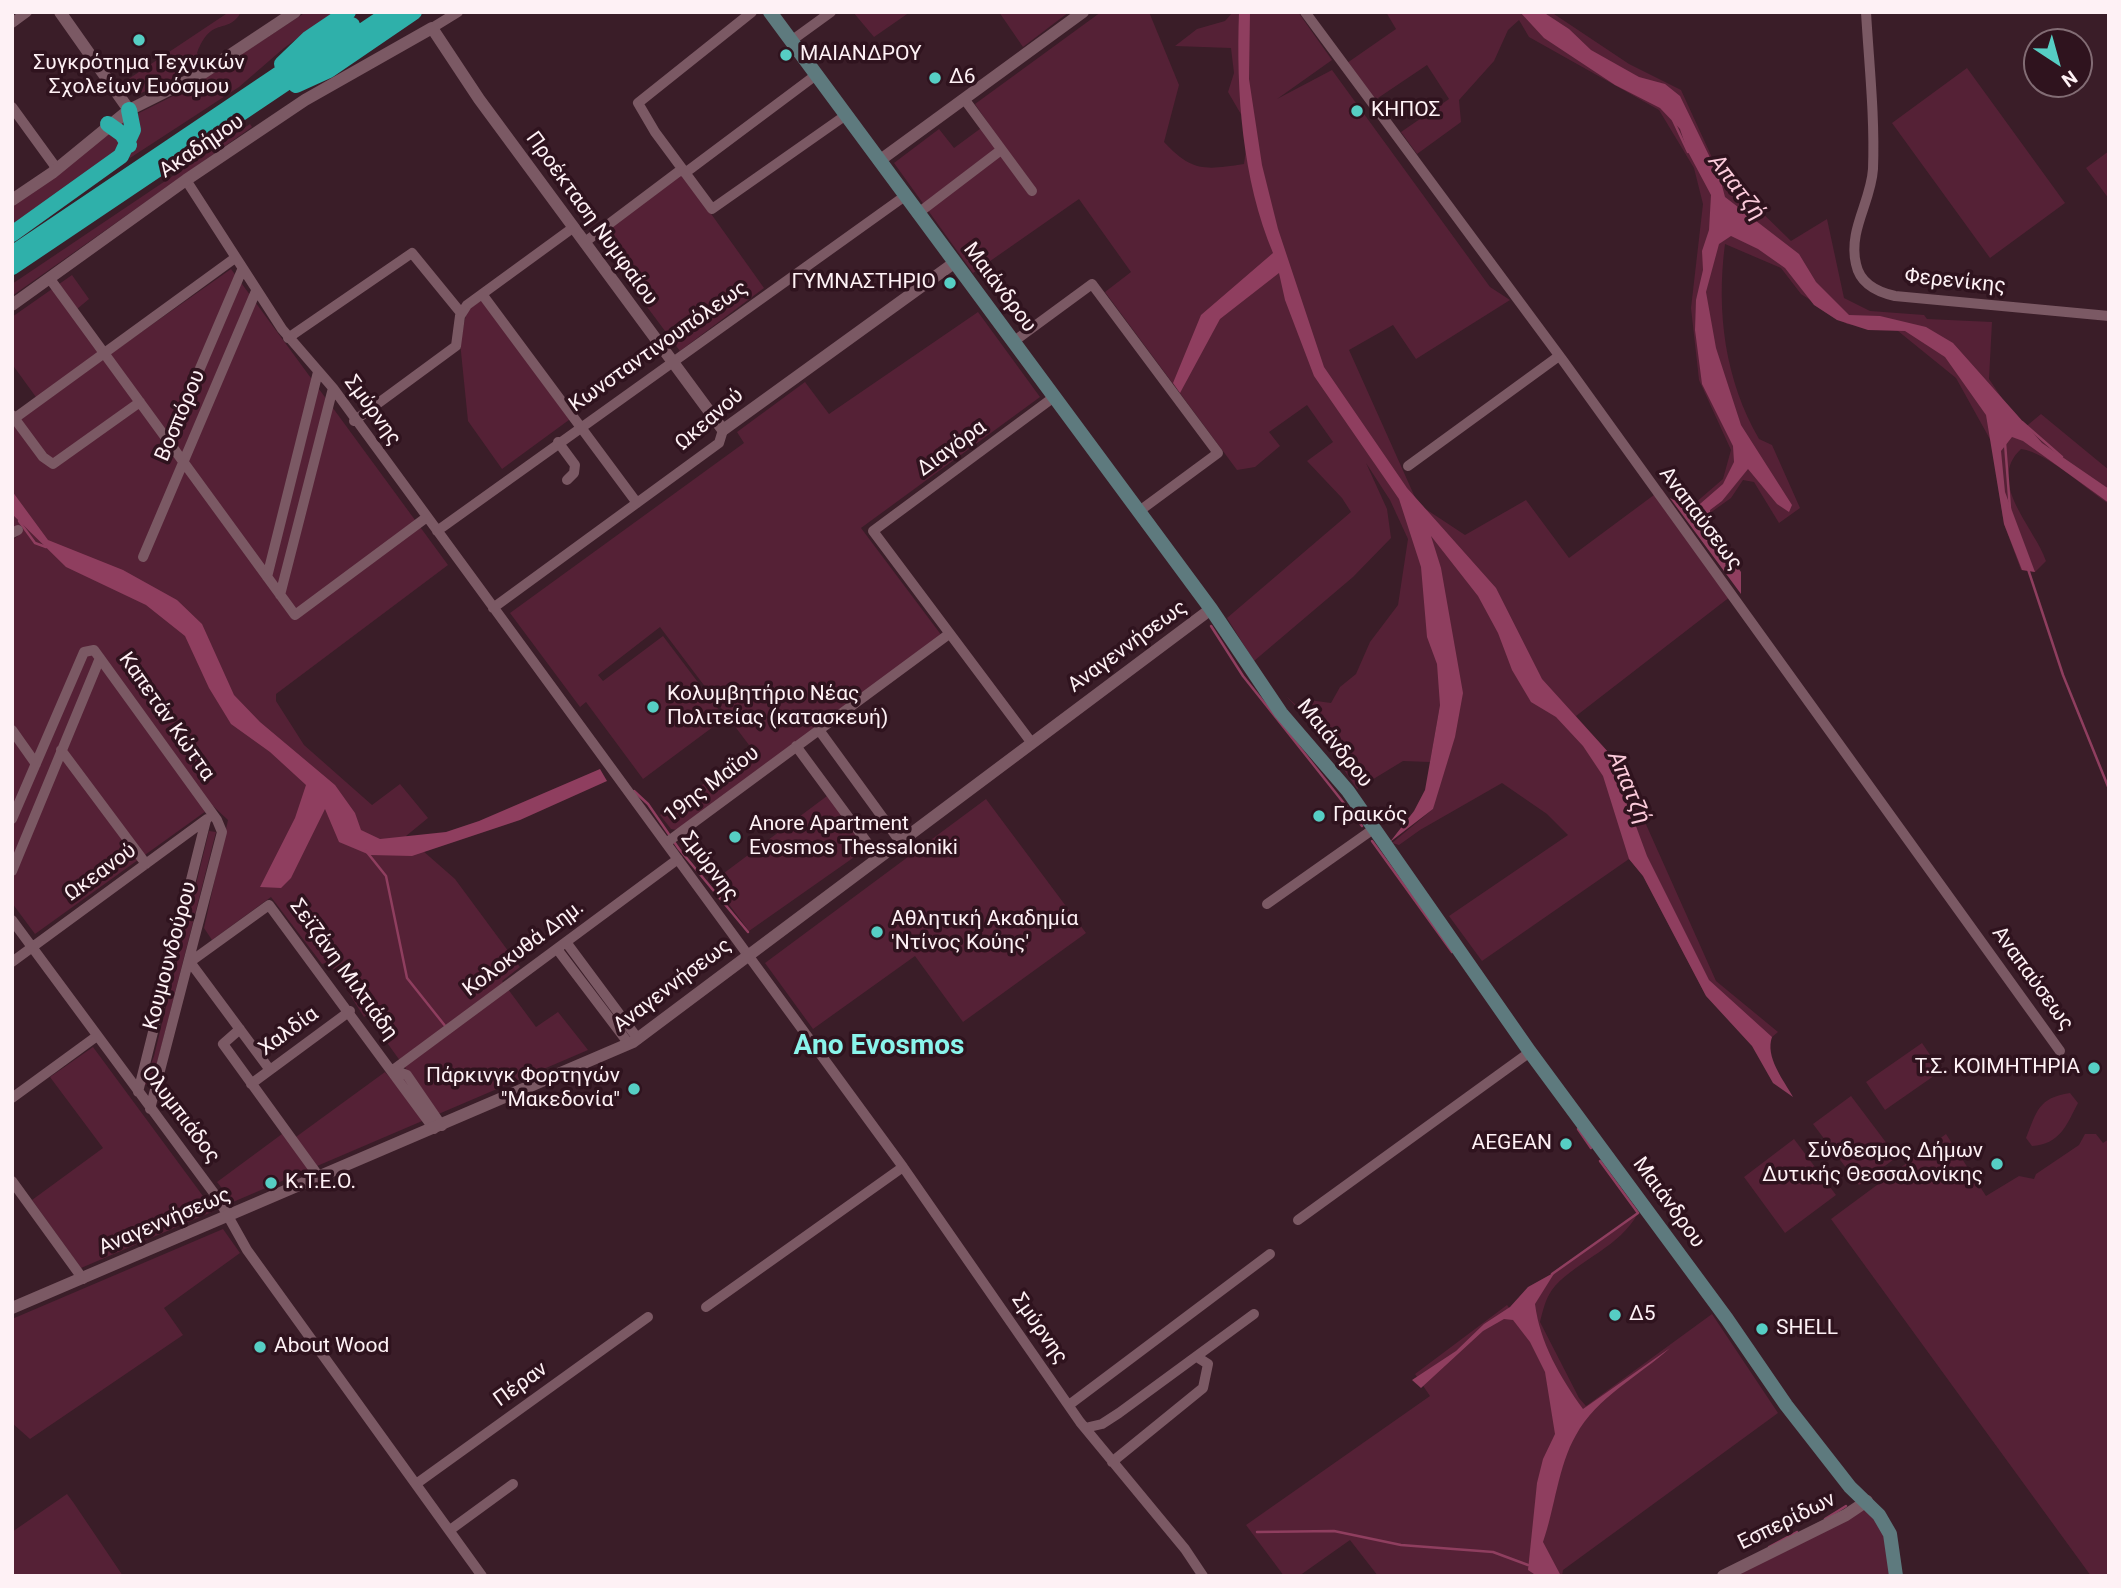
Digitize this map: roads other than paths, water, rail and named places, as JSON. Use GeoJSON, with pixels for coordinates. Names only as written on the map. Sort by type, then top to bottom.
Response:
{"type":"FeatureCollection","features":[{"type":"Feature","properties":{"kind":"highway"},"geometry":{"type":"LineString","coordinates":[[256,97],[308,39],[348,12]]}},
{"type":"Feature","properties":{"kind":"highway"},"geometry":{"type":"LineString","coordinates":[[12,267],[256,97],[372,12]]}},
{"type":"Feature","properties":{"kind":"highway"},"geometry":{"type":"LineString","coordinates":[[12,254],[391,12]]}},
{"type":"Feature","properties":{"kind":"highway"},"geometry":{"type":"LineString","coordinates":[[256,97],[329,70],[414,12]]}},
{"type":"Feature","properties":{"kind":"highway"},"geometry":{"type":"LineString","coordinates":[[12,234],[117,159],[129,145],[134,125],[130,110]]}},
{"type":"Feature","properties":{"kind":"highway"},"geometry":{"type":"LineString","coordinates":[[108,124],[120,132],[129,145]]}},
{"type":"Feature","properties":{"kind":"main road","name":"Μαιάνδρου"},"geometry":{"type":"LineString","coordinates":[[770,12],[1212,609],[1281,713],[1348,792],[1372,830],[1530,1052],[1727,1319],[1786,1405],[1850,1486],[1867,1501],[1889,1534],[1896,1576]]}},
{"type":"Feature","properties":{"kind":"street"},"geometry":{"type":"LineString","coordinates":[[12,23],[27,12]]}},
{"type":"Feature","properties":{"kind":"street"},"geometry":{"type":"LineString","coordinates":[[60,12],[130,110]]}},
{"type":"Feature","properties":{"kind":"street"},"geometry":{"type":"LineString","coordinates":[[12,200],[57,169],[108,124],[203,73],[295,12]]}},
{"type":"Feature","properties":{"kind":"street","name":"Ακαδήμου"},"geometry":{"type":"LineString","coordinates":[[12,305],[186,180],[333,82],[458,12]]}},
{"type":"Feature","properties":{"kind":"street"},"geometry":{"type":"LineString","coordinates":[[752,12],[638,103],[712,209],[846,115]]}},
{"type":"Feature","properties":{"kind":"street"},"geometry":{"type":"LineString","coordinates":[[791,41],[831,12]]}},
{"type":"Feature","properties":{"kind":"street"},"geometry":{"type":"LineString","coordinates":[[879,161],[1083,12]]}},
{"type":"Feature","properties":{"kind":"street","name":"Αναπαύσεως"},"geometry":{"type":"LineString","coordinates":[[1305,12],[1559,356],[2060,1051]]}},
{"type":"Feature","properties":{"kind":"street","name":"Φερενίκης"},"geometry":{"type":"LineString","coordinates":[[1866,12],[1873,168],[1854,246],[1856,266],[1864,281],[1875,290],[1895,296],[2109,316]]}},
{"type":"Feature","properties":{"kind":"street","name":"Προέκταση Νυμφαίου"},"geometry":{"type":"LineString","coordinates":[[432,28],[452,54],[456,67],[479,99],[723,430]]}},
{"type":"Feature","properties":{"kind":"street"},"geometry":{"type":"LineString","coordinates":[[585,242],[816,75]]}},
{"type":"Feature","properties":{"kind":"street"},"geometry":{"type":"LineString","coordinates":[[965,100],[1032,191]]}},
{"type":"Feature","properties":{"kind":"street"},"geometry":{"type":"LineString","coordinates":[[12,107],[57,169]]}},
{"type":"Feature","properties":{"kind":"street"},"geometry":{"type":"LineString","coordinates":[[917,214],[1001,150]]}},
{"type":"Feature","properties":{"kind":"street","name":"Σμύρνης"},"geometry":{"type":"LineString","coordinates":[[186,180],[288,338],[332,388],[748,953],[903,1167],[1085,1428],[1185,1549],[1203,1576]]}},
{"type":"Feature","properties":{"kind":"street","name":"Κωνσταντινουπόλεως"},"geometry":{"type":"LineString","coordinates":[[437,531],[558,442],[905,197]]}},
{"type":"Feature","properties":{"kind":"street"},"geometry":{"type":"LineString","coordinates":[[354,421],[456,346],[461,313],[482,294],[574,227]]}},
{"type":"Feature","properties":{"kind":"street"},"geometry":{"type":"LineString","coordinates":[[288,338],[412,253],[461,313]]}},
{"type":"Feature","properties":{"kind":"street"},"geometry":{"type":"LineString","coordinates":[[140,402],[53,464],[43,457],[13,416],[235,258]]}},
{"type":"Feature","properties":{"kind":"street","name":"Ωκεανού"},"geometry":{"type":"LineString","coordinates":[[493,608],[719,443],[723,430],[954,263]]}},
{"type":"Feature","properties":{"kind":"street","name":"Βοσπόρου"},"geometry":{"type":"LineString","coordinates":[[169,441],[242,270]]}},
{"type":"Feature","properties":{"kind":"street"},"geometry":{"type":"LineString","coordinates":[[50,279],[295,615],[427,517]]}},
{"type":"Feature","properties":{"kind":"street"},"geometry":{"type":"LineString","coordinates":[[1013,342],[1092,284],[1218,453],[1138,512]]}},
{"type":"Feature","properties":{"kind":"street","name":"Βοσπόρου"},"geometry":{"type":"LineString","coordinates":[[143,556],[256,291]]}},
{"type":"Feature","properties":{"kind":"street"},"geometry":{"type":"LineString","coordinates":[[482,294],[637,503]]}},
{"type":"Feature","properties":{"kind":"street"},"geometry":{"type":"LineString","coordinates":[[1408,466],[1559,356]]}},
{"type":"Feature","properties":{"kind":"street"},"geometry":{"type":"LineString","coordinates":[[267,578],[318,372]]}},
{"type":"Feature","properties":{"kind":"street"},"geometry":{"type":"LineString","coordinates":[[280,595],[332,388]]}},
{"type":"Feature","properties":{"kind":"street","name":"Διαγόρα"},"geometry":{"type":"LineString","coordinates":[[949,634],[873,531],[1054,397]]}},
{"type":"Feature","properties":{"kind":"street"},"geometry":{"type":"LineString","coordinates":[[558,442],[575,465],[574,473],[567,480]]}},
{"type":"Feature","properties":{"kind":"street","name":"Αναγεννήσεως"},"geometry":{"type":"LineString","coordinates":[[12,1308],[438,1128],[633,1042],[877,856],[1212,609]]}},
{"type":"Feature","properties":{"kind":"street"},"geometry":{"type":"LineString","coordinates":[[949,634],[1031,742]]}},
{"type":"Feature","properties":{"kind":"street","name":"19ης Μαΐου"},"geometry":{"type":"LineString","coordinates":[[666,843],[949,634]]}},
{"type":"Feature","properties":{"kind":"street","name":"Καπετάν Κώττα"},"geometry":{"type":"LineString","coordinates":[[36,764],[84,652],[94,650],[209,818]]}},
{"type":"Feature","properties":{"kind":"street"},"geometry":{"type":"LineString","coordinates":[[12,870],[100,658]]}},
{"type":"Feature","properties":{"kind":"street"},"geometry":{"type":"LineString","coordinates":[[12,730],[36,764],[12,819]]}},
{"type":"Feature","properties":{"kind":"street"},"geometry":{"type":"LineString","coordinates":[[819,730],[899,841]]}},
{"type":"Feature","properties":{"kind":"street"},"geometry":{"type":"LineString","coordinates":[[796,746],[877,856]]}},
{"type":"Feature","properties":{"kind":"street"},"geometry":{"type":"LineString","coordinates":[[61,750],[146,864]]}},
{"type":"Feature","properties":{"kind":"street","name":"Ωκεανού"},"geometry":{"type":"LineString","coordinates":[[12,962],[209,818]]}},
{"type":"Feature","properties":{"kind":"street","name":"Κουμουνδούρου"},"geometry":{"type":"LineString","coordinates":[[138,1092],[209,818],[220,826],[222,838],[150,1109]]}},
{"type":"Feature","properties":{"kind":"street"},"geometry":{"type":"LineString","coordinates":[[1267,904],[1372,830]]}},
{"type":"Feature","properties":{"kind":"street","name":"Κολοκυθά Δημ."},"geometry":{"type":"LineString","coordinates":[[393,1070],[678,859]]}},
{"type":"Feature","properties":{"kind":"street","name":"Σεϊζάνη Μιλτιάδη"},"geometry":{"type":"LineString","coordinates":[[190,962],[269,905],[273,906],[393,1070],[407,1075],[438,1128]]}},
{"type":"Feature","properties":{"kind":"street","name":"Ολυμπιάδος"},"geometry":{"type":"LineString","coordinates":[[12,920],[229,1216],[247,1250],[482,1576]]}},
{"type":"Feature","properties":{"kind":"street"},"geometry":{"type":"LineString","coordinates":[[562,945],[633,1042]]}},
{"type":"Feature","properties":{"kind":"street"},"geometry":{"type":"LineString","coordinates":[[190,962],[270,1070]]}},
{"type":"Feature","properties":{"kind":"street","name":"Χαλδία"},"geometry":{"type":"LineString","coordinates":[[251,1084],[350,1012]]}},
{"type":"Feature","properties":{"kind":"street"},"geometry":{"type":"LineString","coordinates":[[240,1029],[223,1044],[320,1178]]}},
{"type":"Feature","properties":{"kind":"street"},"geometry":{"type":"LineString","coordinates":[[12,1098],[97,1036]]}},
{"type":"Feature","properties":{"kind":"street"},"geometry":{"type":"LineString","coordinates":[[1298,1220],[1530,1052]]}},
{"type":"Feature","properties":{"kind":"street"},"geometry":{"type":"LineString","coordinates":[[705,1307],[903,1167]]}},
{"type":"Feature","properties":{"kind":"street"},"geometry":{"type":"LineString","coordinates":[[12,1181],[83,1279]]}},
{"type":"Feature","properties":{"kind":"street"},"geometry":{"type":"LineString","coordinates":[[1069,1405],[1270,1254]]}},
{"type":"Feature","properties":{"kind":"street"},"geometry":{"type":"LineString","coordinates":[[1085,1428],[1102,1424],[1254,1314]]}},
{"type":"Feature","properties":{"kind":"street","name":"Πέραν"},"geometry":{"type":"LineString","coordinates":[[416,1484],[648,1317]]}},
{"type":"Feature","properties":{"kind":"street"},"geometry":{"type":"LineString","coordinates":[[1112,1462],[1203,1388],[1208,1364],[1197,1357]]}},
{"type":"Feature","properties":{"kind":"street"},"geometry":{"type":"LineString","coordinates":[[450,1530],[513,1484]]}},
{"type":"Feature","properties":{"kind":"street","name":"Εσπερίδων"},"geometry":{"type":"LineString","coordinates":[[1723,1576],[1846,1515],[1867,1501]]}},
{"type":"Feature","properties":{"kind":"waterway","name":"Απατζή"},"geometry":{"type":"LineString","coordinates":[[1673,120],[1688,152]]}},
{"type":"Feature","properties":{"kind":"waterway","name":"Απατζή"},"geometry":{"type":"LineString","coordinates":[[2022,422],[2062,457]]}},
{"type":"Feature","properties":{"kind":"waterway","name":"Απατζή"},"geometry":{"type":"LineString","coordinates":[[2005,443],[2010,509]]}},
{"type":"Feature","properties":{"kind":"waterway"},"geometry":{"type":"LineString","coordinates":[[19,521],[35,543],[46,547]]}},
{"type":"Feature","properties":{"kind":"waterway","name":"Απατζή"},"geometry":{"type":"LineString","coordinates":[[2028,569],[2063,675],[2109,789]]}},
{"type":"Feature","properties":{"kind":"waterway"},"geometry":{"type":"LineString","coordinates":[[1211,626],[1243,676],[1362,826]]}},
{"type":"Feature","properties":{"kind":"waterway"},"geometry":{"type":"LineString","coordinates":[[634,791],[648,804],[679,849],[748,932]]}},
{"type":"Feature","properties":{"kind":"waterway"},"geometry":{"type":"LineString","coordinates":[[1372,841],[1452,952]]}},
{"type":"Feature","properties":{"kind":"waterway"},"geometry":{"type":"LineString","coordinates":[[366,851],[386,876],[407,978],[446,1027]]}},
{"type":"Feature","properties":{"kind":"waterway"},"geometry":{"type":"LineString","coordinates":[[1578,1129],[1591,1148]]}},
{"type":"Feature","properties":{"kind":"waterway"},"geometry":{"type":"LineString","coordinates":[[1552,1274],[1638,1213],[1600,1161]]}},
{"type":"Feature","properties":{"kind":"waterway"},"geometry":{"type":"LineString","coordinates":[[1825,1519],[1846,1506]]}},
{"type":"Feature","properties":{"kind":"waterway"},"geometry":{"type":"LineString","coordinates":[[1257,1532],[1334,1531],[1401,1545],[1493,1552],[1528,1565]]}},
{"type":"Feature","properties":{"kind":"waterway"},"geometry":{"type":"LineString","coordinates":[[1769,1547],[1797,1532]]}},
{"type":"Feature","properties":{"kind":"place","name":"Συγκρότημα Τεχνικών Σχολείων Ευόσμου"},"geometry":{"type":"Point","coordinates":[139,40]}},
{"type":"Feature","properties":{"kind":"place","name":"ΜΑΙΑΝΔΡΟΥ"},"geometry":{"type":"Point","coordinates":[786,55]}},
{"type":"Feature","properties":{"kind":"place","name":"Δ6"},"geometry":{"type":"Point","coordinates":[935,78]}},
{"type":"Feature","properties":{"kind":"place","name":"ΚΗΠΟΣ"},"geometry":{"type":"Point","coordinates":[1357,111]}},
{"type":"Feature","properties":{"kind":"place","name":"ΓΥΜΝΑΣΤΗΡΙΟ"},"geometry":{"type":"Point","coordinates":[950,283]}},
{"type":"Feature","properties":{"kind":"place","name":"Κολυμβητήριο Νέας Πολιτείας (κατασκευή)"},"geometry":{"type":"Point","coordinates":[653,707]}},
{"type":"Feature","properties":{"kind":"place","name":"Γραικός"},"geometry":{"type":"Point","coordinates":[1319,816]}},
{"type":"Feature","properties":{"kind":"place","name":"Anore Apartment Evosmos Thessaloniki"},"geometry":{"type":"Point","coordinates":[735,837]}},
{"type":"Feature","properties":{"kind":"place","name":"Αθλητική Ακαδημία 'Ντίνος Κούης'"},"geometry":{"type":"Point","coordinates":[877,932]}},
{"type":"Feature","properties":{"kind":"place","name":"Τ.Σ. ΚΟΙΜΗΤΗΡΙΑ"},"geometry":{"type":"Point","coordinates":[2094,1068]}},
{"type":"Feature","properties":{"kind":"place","name":"Πάρκινγκ Φορτηγών \"Μακεδονία\""},"geometry":{"type":"Point","coordinates":[634,1089]}},
{"type":"Feature","properties":{"kind":"place","name":"AEGEAN"},"geometry":{"type":"Point","coordinates":[1566,1144]}},
{"type":"Feature","properties":{"kind":"place","name":"Σύνδεσμος Δήμων Δυτικής Θεσσαλονίκης"},"geometry":{"type":"Point","coordinates":[1997,1164]}},
{"type":"Feature","properties":{"kind":"place","name":"K.T.E.O."},"geometry":{"type":"Point","coordinates":[271,1183]}},
{"type":"Feature","properties":{"kind":"place","name":"Δ5"},"geometry":{"type":"Point","coordinates":[1615,1315]}},
{"type":"Feature","properties":{"kind":"place","name":"SHELL"},"geometry":{"type":"Point","coordinates":[1762,1329]}},
{"type":"Feature","properties":{"kind":"place","name":"About Wood"},"geometry":{"type":"Point","coordinates":[260,1347]}},
{"type":"Feature","properties":{"kind":"district","name":"Ano Evosmos"},"geometry":{"type":"Point","coordinates":[879,1047]}}]}
